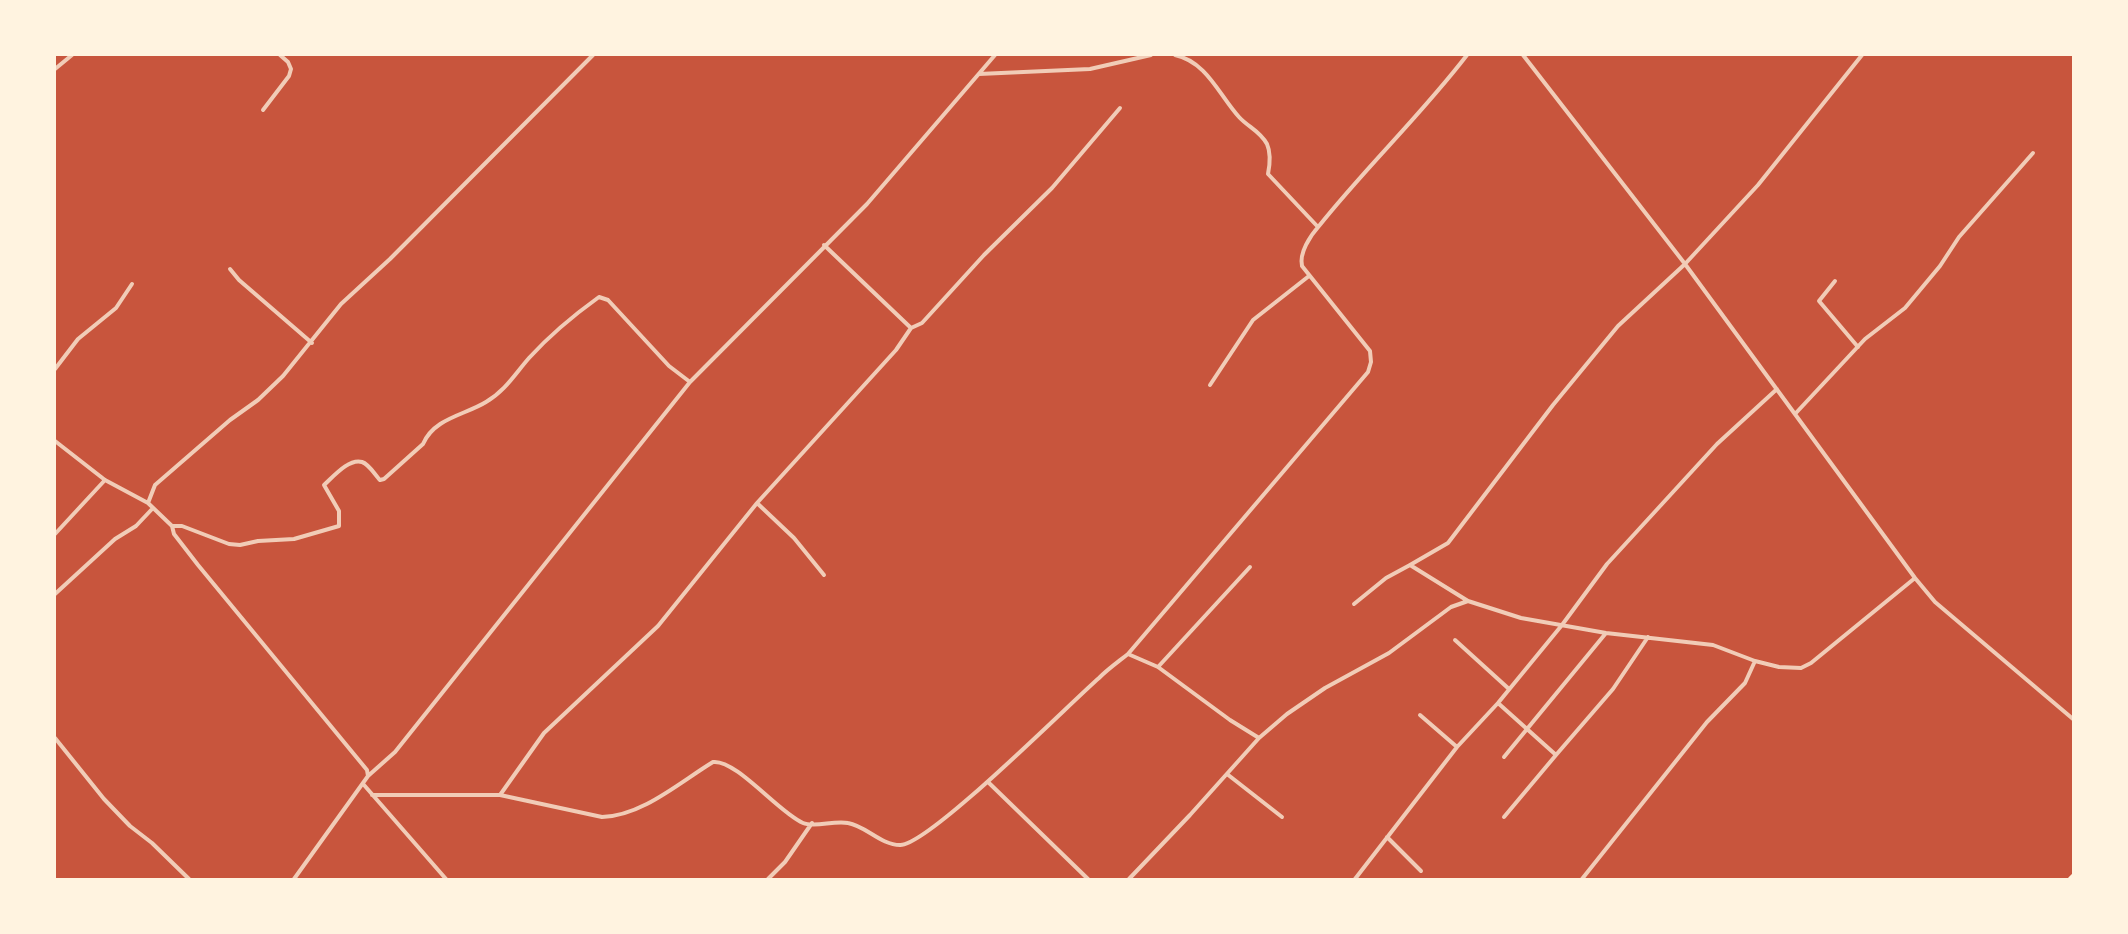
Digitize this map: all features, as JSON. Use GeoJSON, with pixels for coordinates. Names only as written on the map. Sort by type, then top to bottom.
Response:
{"type":"FeatureCollection","features":[{"type":"Feature","properties":{"kind":"street"},"geometry":{"type":"LineString","coordinates":[[55,69],[72,55]]}},
{"type":"Feature","properties":{"kind":"street"},"geometry":{"type":"LineString","coordinates":[[263,110],[289,76],[292,69],[288,62],[280,55]]}},
{"type":"Feature","properties":{"kind":"street"},"geometry":{"type":"LineString","coordinates":[[148,503],[155,485],[230,420],[258,400],[283,376],[312,343],[341,304],[390,259],[593,55]]}},
{"type":"Feature","properties":{"kind":"street"},"geometry":{"type":"LineString","coordinates":[[294,879],[364,785],[368,776],[395,752],[690,382],[725,349],[824,245],[867,204],[995,55]]}},
{"type":"Feature","properties":{"kind":"street"},"geometry":{"type":"LineString","coordinates":[[979,74],[1090,69],[1151,55]]}},
{"type":"Feature","properties":{"kind":"street"},"geometry":{"type":"LineString","coordinates":[[1175,55],[1202,68],[1240,119],[1259,132],[1268,145],[1270,162],[1268,174],[1318,227]]}},
{"type":"Feature","properties":{"kind":"street"},"geometry":{"type":"LineString","coordinates":[[372,795],[500,795],[602,817],[618,816],[634,811],[714,762],[720,761],[733,768],[793,817],[805,824],[845,822],[860,826],[892,844],[902,846],[921,837],[988,782],[1099,677],[1128,654],[1368,372],[1371,362],[1370,351],[1309,276],[1302,266],[1300,258],[1318,227],[1439,92],[1467,55]]}},
{"type":"Feature","properties":{"kind":"street"},"geometry":{"type":"LineString","coordinates":[[1523,55],[1685,264],[1915,578],[1935,602],[2073,718]]}},
{"type":"Feature","properties":{"kind":"street"},"geometry":{"type":"LineString","coordinates":[[1354,604],[1386,578],[1448,543],[1553,405],[1618,326],[1685,264],[1758,185],[1862,55]]}},
{"type":"Feature","properties":{"kind":"street"},"geometry":{"type":"LineString","coordinates":[[500,795],[544,733],[658,626],[757,503],[896,350],[911,328],[922,322],[984,255],[1052,188],[1120,108]]}},
{"type":"Feature","properties":{"kind":"street"},"geometry":{"type":"LineString","coordinates":[[1795,414],[1858,347],[1905,308],[1940,266],[1959,236],[2033,153]]}},
{"type":"Feature","properties":{"kind":"street"},"geometry":{"type":"LineString","coordinates":[[824,245],[911,328]]}},
{"type":"Feature","properties":{"kind":"street"},"geometry":{"type":"LineString","coordinates":[[230,269],[239,280],[312,343]]}},
{"type":"Feature","properties":{"kind":"street"},"geometry":{"type":"LineString","coordinates":[[1210,385],[1253,320],[1309,276]]}},
{"type":"Feature","properties":{"kind":"street"},"geometry":{"type":"LineString","coordinates":[[1835,281],[1819,301],[1858,347]]}},
{"type":"Feature","properties":{"kind":"street"},"geometry":{"type":"LineString","coordinates":[[55,369],[78,339],[116,308],[132,284]]}},
{"type":"Feature","properties":{"kind":"street"},"geometry":{"type":"LineString","coordinates":[[172,526],[182,526],[229,544],[240,545],[258,541],[294,539],[339,526],[339,511],[324,485],[348,465],[360,462],[364,463],[380,480],[384,479],[423,444],[426,436],[446,420],[485,402],[509,384],[529,358],[576,313],[599,298],[608,300],[669,366],[690,382]]}},
{"type":"Feature","properties":{"kind":"street"},"geometry":{"type":"LineString","coordinates":[[1355,879],[1457,747],[1498,703],[1562,625],[1607,564],[1717,444],[1777,389]]}},
{"type":"Feature","properties":{"kind":"street"},"geometry":{"type":"LineString","coordinates":[[55,441],[105,480],[148,503],[172,526],[174,534],[192,557],[367,770],[368,776]]}},
{"type":"Feature","properties":{"kind":"street"},"geometry":{"type":"LineString","coordinates":[[55,534],[105,480]]}},
{"type":"Feature","properties":{"kind":"street"},"geometry":{"type":"LineString","coordinates":[[757,503],[794,538],[824,576]]}},
{"type":"Feature","properties":{"kind":"street"},"geometry":{"type":"LineString","coordinates":[[55,594],[116,539],[136,526],[153,508]]}},
{"type":"Feature","properties":{"kind":"street"},"geometry":{"type":"LineString","coordinates":[[1410,565],[1468,601],[1521,618],[1606,633],[1713,645],[1755,661],[1779,667],[1801,668],[1811,663],[1915,578]]}},
{"type":"Feature","properties":{"kind":"street"},"geometry":{"type":"LineString","coordinates":[[1158,667],[1250,567]]}},
{"type":"Feature","properties":{"kind":"street"},"geometry":{"type":"LineString","coordinates":[[1129,879],[1259,738],[1287,714],[1325,688],[1389,653],[1451,607],[1468,601]]}},
{"type":"Feature","properties":{"kind":"street"},"geometry":{"type":"LineString","coordinates":[[1504,757],[1606,633]]}},
{"type":"Feature","properties":{"kind":"street"},"geometry":{"type":"LineString","coordinates":[[1504,817],[1613,689],[1648,638]]}},
{"type":"Feature","properties":{"kind":"street"},"geometry":{"type":"LineString","coordinates":[[1455,640],[1509,690]]}},
{"type":"Feature","properties":{"kind":"street"},"geometry":{"type":"LineString","coordinates":[[1128,654],[1158,667],[1230,720],[1259,738]]}},
{"type":"Feature","properties":{"kind":"street"},"geometry":{"type":"LineString","coordinates":[[1582,879],[1707,722],[1745,683],[1755,661]]}},
{"type":"Feature","properties":{"kind":"street"},"geometry":{"type":"LineString","coordinates":[[1498,703],[1556,754]]}},
{"type":"Feature","properties":{"kind":"street"},"geometry":{"type":"LineString","coordinates":[[1420,715],[1457,747]]}},
{"type":"Feature","properties":{"kind":"street"},"geometry":{"type":"LineString","coordinates":[[55,738],[104,799],[130,826],[152,843],[189,879]]}},
{"type":"Feature","properties":{"kind":"street"},"geometry":{"type":"LineString","coordinates":[[1227,774],[1282,817]]}},
{"type":"Feature","properties":{"kind":"street"},"geometry":{"type":"LineString","coordinates":[[988,782],[1088,879]]}},
{"type":"Feature","properties":{"kind":"street"},"geometry":{"type":"LineString","coordinates":[[364,785],[446,879]]}},
{"type":"Feature","properties":{"kind":"street"},"geometry":{"type":"LineString","coordinates":[[768,879],[784,862],[812,823]]}},
{"type":"Feature","properties":{"kind":"street"},"geometry":{"type":"LineString","coordinates":[[1387,837],[1421,871]]}}]}
